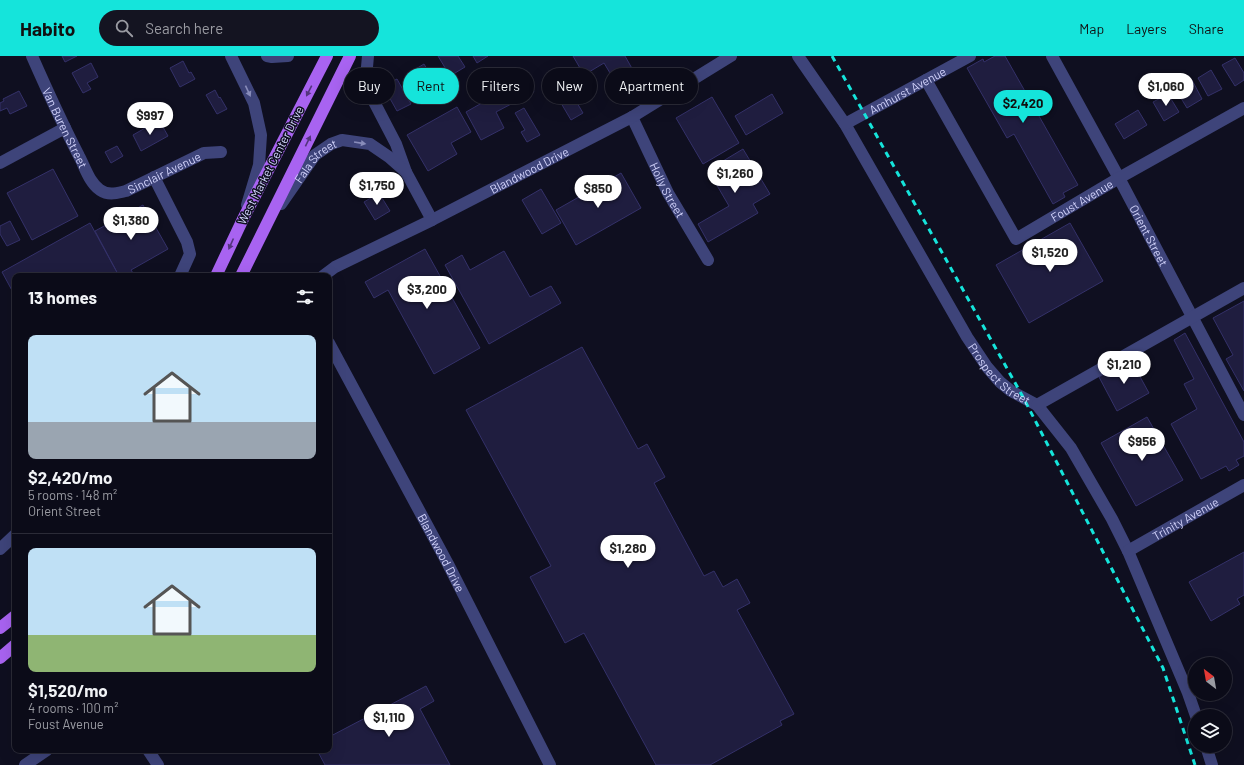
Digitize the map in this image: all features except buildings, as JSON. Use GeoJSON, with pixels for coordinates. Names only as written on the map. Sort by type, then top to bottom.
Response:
{"type":"FeatureCollection","features":[{"type":"Feature","properties":{"kind":"main road","name":"West Market Center Drive"},"geometry":{"type":"LineString","coordinates":[[217,273],[242,219],[326,56]]}},
{"type":"Feature","properties":{"kind":"main road","name":"West Market Center Drive"},"geometry":{"type":"LineString","coordinates":[[242,273],[350,56]]}},
{"type":"Feature","properties":{"kind":"main road"},"geometry":{"type":"LineString","coordinates":[[0,628],[12,618]]}},
{"type":"Feature","properties":{"kind":"main road"},"geometry":{"type":"LineString","coordinates":[[0,658],[12,648]]}},
{"type":"Feature","properties":{"kind":"street","name":"Van Buren Street"},"geometry":{"type":"LineString","coordinates":[[32,56],[93,184],[100,190],[107,193]]}},
{"type":"Feature","properties":{"kind":"street"},"geometry":{"type":"LineString","coordinates":[[232,56],[254,103],[261,135],[259,165],[242,219]]}},
{"type":"Feature","properties":{"kind":"street"},"geometry":{"type":"LineString","coordinates":[[267,56],[288,56]]}},
{"type":"Feature","properties":{"kind":"street","name":"Fala Street"},"geometry":{"type":"LineString","coordinates":[[368,56],[367,67],[370,94],[396,144],[406,172],[432,220]]}},
{"type":"Feature","properties":{"kind":"street","name":"Blandwood Drive"},"geometry":{"type":"LineString","coordinates":[[327,273],[335,267],[432,220],[632,117],[731,56]]}},
{"type":"Feature","properties":{"kind":"street","name":"Prospect Street"},"geometry":{"type":"LineString","coordinates":[[798,56],[845,124],[967,337],[987,367],[1000,382],[1011,391],[1037,405],[1071,448],[1112,518],[1128,551],[1194,709]]}},
{"type":"Feature","properties":{"kind":"street","name":"Amhurst Avenue"},"geometry":{"type":"LineString","coordinates":[[845,124],[970,56]]}},
{"type":"Feature","properties":{"kind":"street","name":"Orient Street"},"geometry":{"type":"LineString","coordinates":[[1052,56],[1120,178],[1244,415]]}},
{"type":"Feature","properties":{"kind":"street","name":"Foust Avenue"},"geometry":{"type":"LineString","coordinates":[[926,80],[1016,239],[1244,108]]}},
{"type":"Feature","properties":{"kind":"street","name":"Holly Street"},"geometry":{"type":"LineString","coordinates":[[632,117],[668,192],[708,260]]}},
{"type":"Feature","properties":{"kind":"street"},"geometry":{"type":"LineString","coordinates":[[0,163],[65,128]]}},
{"type":"Feature","properties":{"kind":"street","name":"Fala Street"},"geometry":{"type":"LineString","coordinates":[[265,228],[315,155],[331,144],[342,140],[370,144],[389,156],[406,172]]}},
{"type":"Feature","properties":{"kind":"street","name":"Sinclair Avenue"},"geometry":{"type":"LineString","coordinates":[[107,193],[116,194],[126,191],[204,153],[221,152]]}},
{"type":"Feature","properties":{"kind":"street"},"geometry":{"type":"LineString","coordinates":[[154,177],[187,242],[190,254],[181,273]]}},
{"type":"Feature","properties":{"kind":"street"},"geometry":{"type":"LineString","coordinates":[[1037,405],[1244,288]]}},
{"type":"Feature","properties":{"kind":"street","name":"Blandwood Drive"},"geometry":{"type":"LineString","coordinates":[[332,349],[448,564],[550,765]]}},
{"type":"Feature","properties":{"kind":"street","name":"Trinity Avenue"},"geometry":{"type":"LineString","coordinates":[[1128,551],[1244,485]]}},
{"type":"Feature","properties":{"kind":"street"},"geometry":{"type":"LineString","coordinates":[[0,549],[12,538]]}},
{"type":"Feature","properties":{"kind":"street"},"geometry":{"type":"LineString","coordinates":[[25,765],[43,753]]}},
{"type":"Feature","properties":{"kind":"street"},"geometry":{"type":"LineString","coordinates":[[150,753],[158,765]]}},
{"type":"Feature","properties":{"kind":"street"},"geometry":{"type":"LineString","coordinates":[[1208,753],[1212,765]]}},
{"type":"Feature","properties":{"kind":"railway"},"geometry":{"type":"LineString","coordinates":[[832,56],[1023,397],[1163,668],[1195,765]]}}]}
